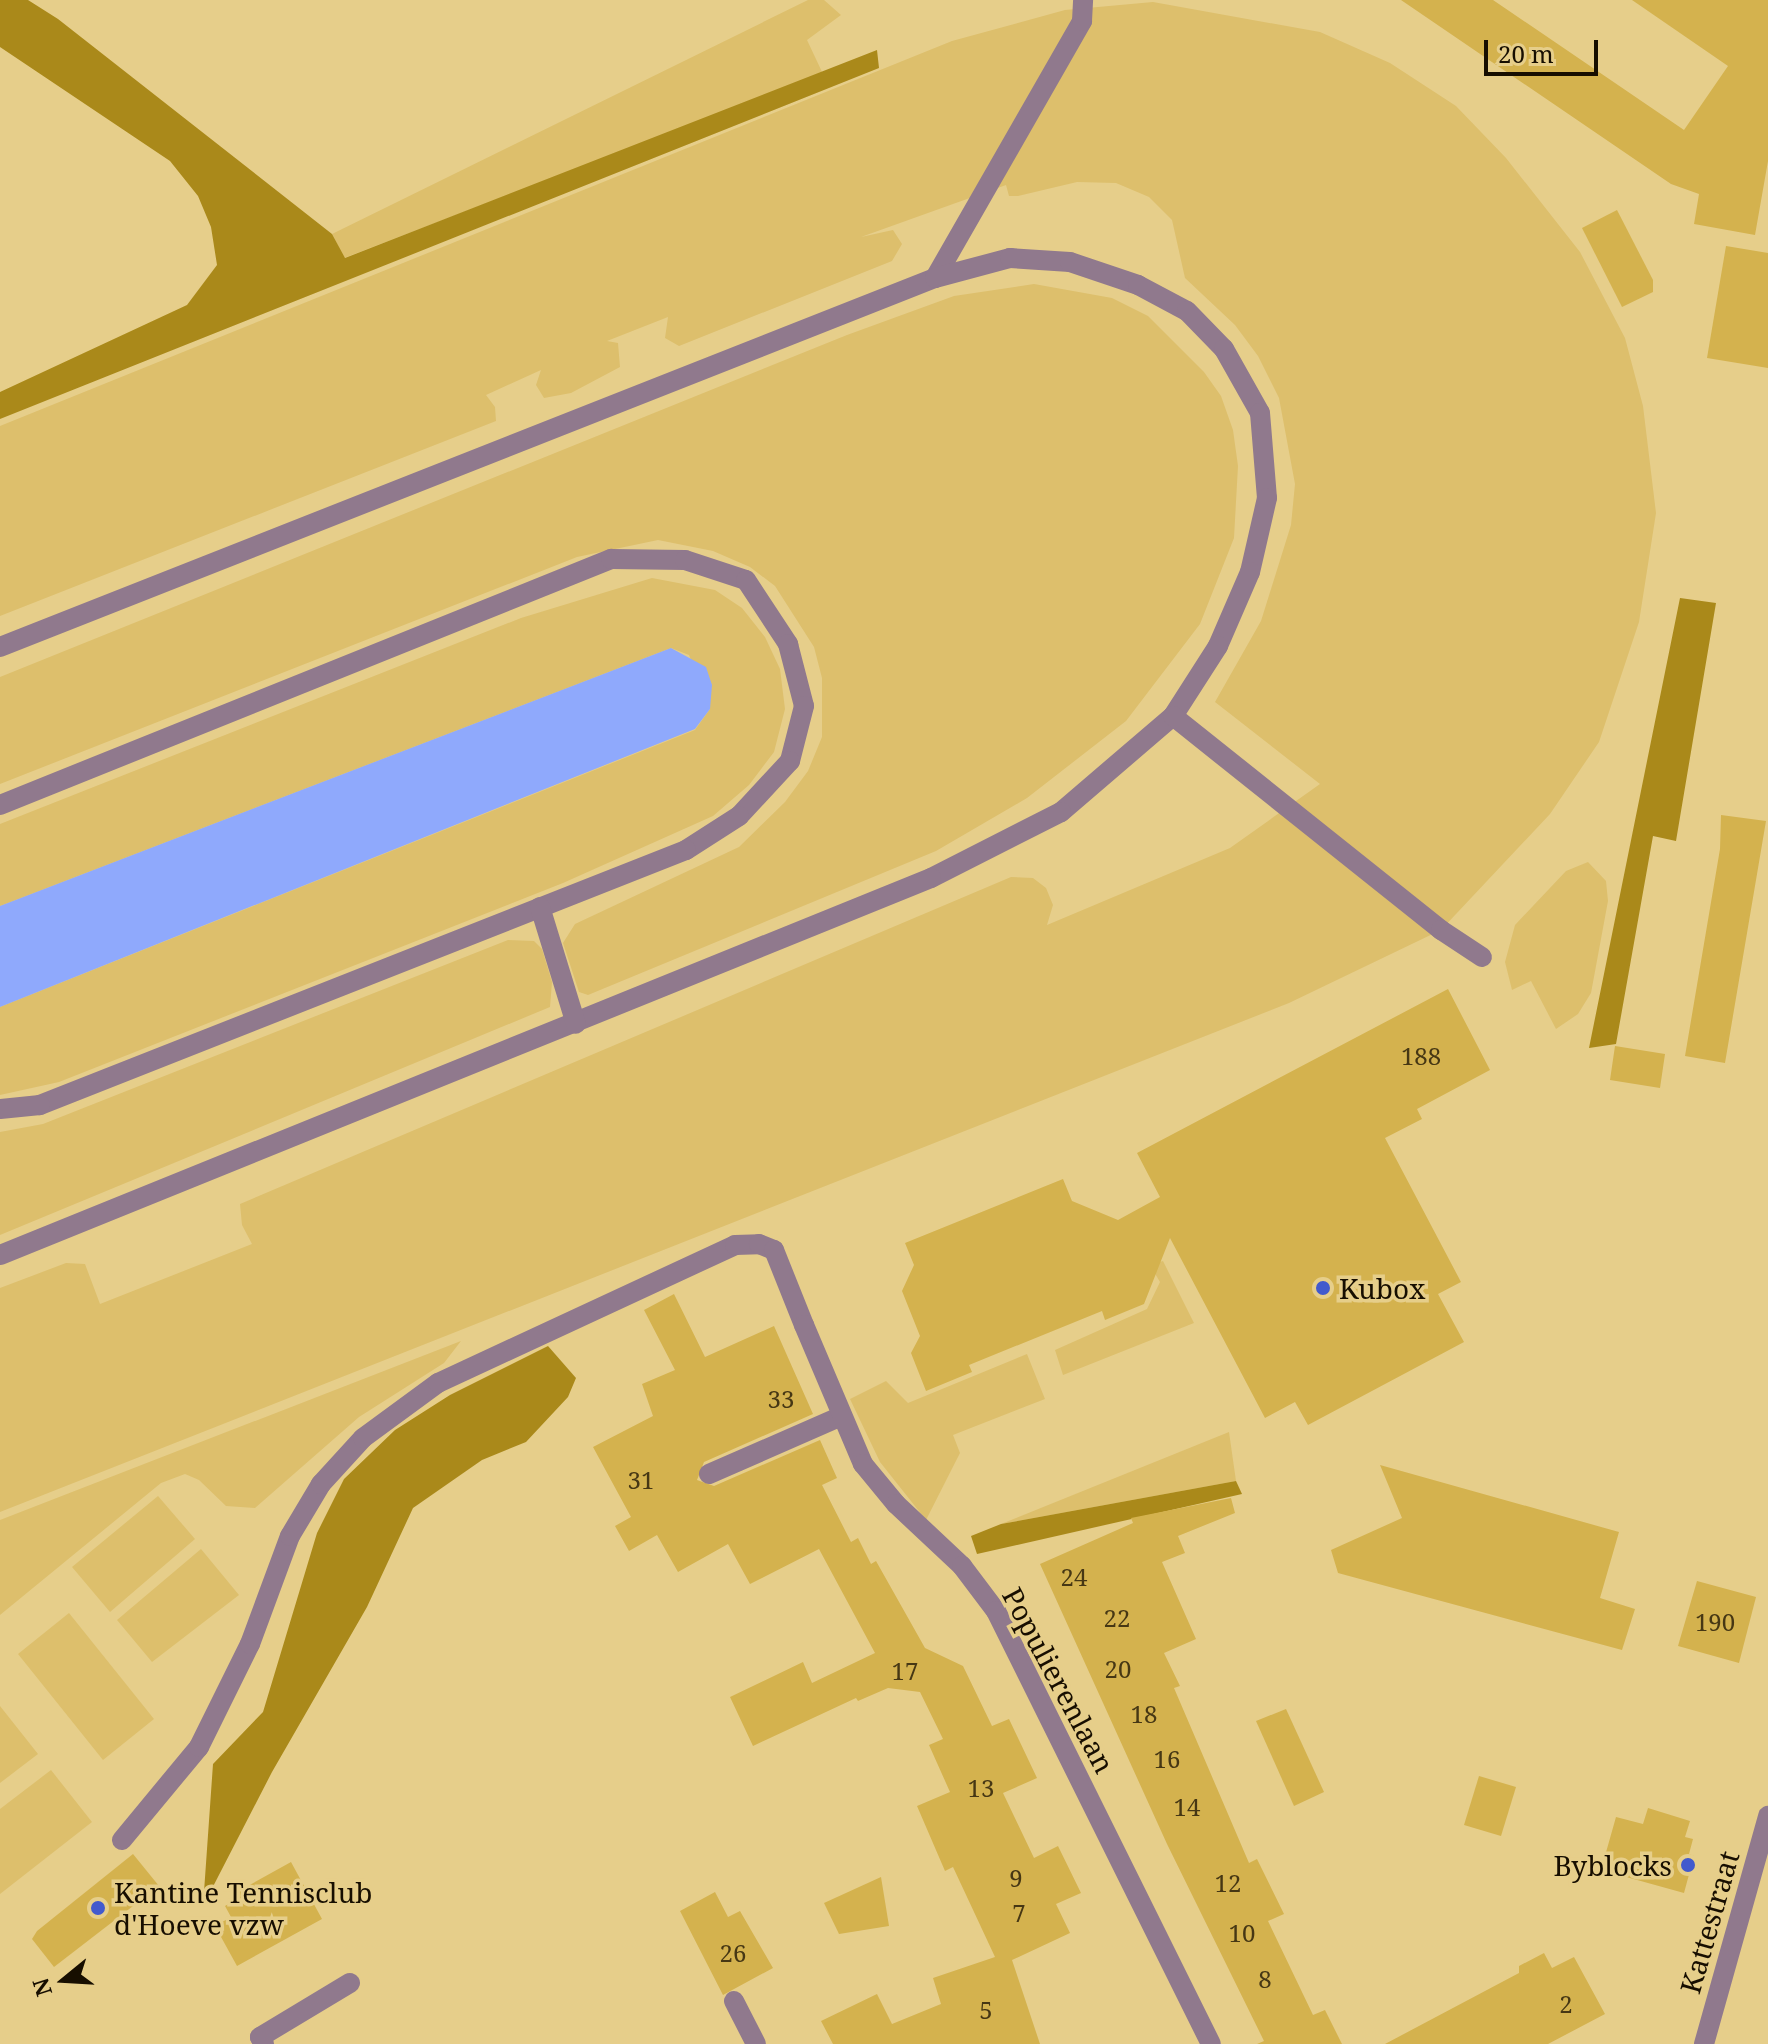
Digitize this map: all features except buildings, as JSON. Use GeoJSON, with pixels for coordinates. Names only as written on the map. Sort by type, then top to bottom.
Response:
{"type":"FeatureCollection","features":[{"type":"Feature","properties":{"kind":"street"},"geometry":{"type":"LineString","coordinates":[[935,278],[1082,21],[1083,0]]}},
{"type":"Feature","properties":{"kind":"street"},"geometry":{"type":"LineString","coordinates":[[0,647],[935,278],[1010,258],[1070,262],[1138,285],[1187,311],[1215,339],[1260,413],[1267,498],[1250,572],[1218,646],[1173,716],[1061,812],[931,878],[0,1255]]}},
{"type":"Feature","properties":{"kind":"street"},"geometry":{"type":"LineString","coordinates":[[0,805],[611,559],[685,560],[746,580],[788,644],[804,706],[790,761],[739,816],[686,850],[40,1105],[0,1109]]}},
{"type":"Feature","properties":{"kind":"street"},"geometry":{"type":"LineString","coordinates":[[1173,716],[1441,930],[1482,957]]}},
{"type":"Feature","properties":{"kind":"street"},"geometry":{"type":"LineString","coordinates":[[540,907],[576,1024]]}},
{"type":"Feature","properties":{"kind":"street","name":"Populierenlaan"},"geometry":{"type":"LineString","coordinates":[[122,1840],[199,1747],[250,1644],[290,1536],[321,1484],[363,1438],[438,1383],[735,1245],[759,1244],[774,1250],[863,1464],[896,1504],[962,1566],[996,1611],[1211,2044]]}},
{"type":"Feature","properties":{"kind":"street"},"geometry":{"type":"LineString","coordinates":[[709,1474],[842,1416]]}},
{"type":"Feature","properties":{"kind":"street","name":"Kattestraat"},"geometry":{"type":"LineString","coordinates":[[1704,2044],[1768,1816]]}},
{"type":"Feature","properties":{"kind":"street"},"geometry":{"type":"LineString","coordinates":[[264,2044],[260,2037],[350,1983]]}},
{"type":"Feature","properties":{"kind":"street"},"geometry":{"type":"LineString","coordinates":[[734,2001],[756,2044]]}},
{"type":"Feature","properties":{"kind":"shaded area"},"geometry":{"type":"Polygon","coordinates":[[[0,0],[28,0],[58,19],[332,234],[345,258],[877,50],[879,68],[0,419],[0,392],[187,305],[217,265],[211,227],[198,196],[170,161],[0,47],[0,0]]]}},
{"type":"Feature","properties":{"kind":"shaded area"},"geometry":{"type":"Polygon","coordinates":[[[808,0],[824,0],[841,15],[807,40],[823,74],[344,258],[332,234],[808,0]]]}},
{"type":"Feature","properties":{"kind":"shaded area"},"geometry":{"type":"Polygon","coordinates":[[[1153,2],[1320,32],[1390,63],[1456,106],[1506,158],[1580,252],[1625,338],[1643,406],[1656,513],[1639,622],[1599,742],[1550,814],[1441,930],[1289,1003],[0,1512],[0,1288],[66,1263],[85,1264],[100,1304],[252,1244],[242,1225],[240,1204],[1011,877],[1033,878],[1046,888],[1053,905],[1047,925],[1230,848],[1320,784],[1215,702],[1261,621],[1291,525],[1295,484],[1279,398],[1258,356],[1235,325],[1185,278],[1172,220],[1149,197],[1116,183],[1077,182],[1018,196],[1009,196],[1006,185],[861,237],[893,230],[902,244],[892,261],[679,346],[665,338],[668,317],[607,341],[618,343],[620,367],[571,393],[544,398],[536,385],[541,370],[486,395],[495,407],[496,421],[0,616],[0,426],[952,41],[1065,10],[1153,2]]]}},
{"type":"Feature","properties":{"kind":"shaded area"},"geometry":{"type":"Polygon","coordinates":[[[1034,284],[1112,298],[1148,316],[1204,372],[1221,396],[1233,430],[1238,466],[1234,538],[1200,624],[1126,721],[1027,798],[936,851],[588,995],[579,992],[563,943],[575,924],[739,847],[785,802],[808,771],[822,737],[822,678],[814,647],[775,586],[750,567],[713,551],[658,540],[577,557],[0,784],[0,677],[847,335],[954,296],[1034,284]]]}},
{"type":"Feature","properties":{"kind":"shaded area"},"geometry":{"type":"Polygon","coordinates":[[[652,578],[715,590],[742,608],[765,637],[780,669],[785,709],[774,752],[749,785],[713,816],[563,883],[59,1082],[0,1095],[0,1007],[695,730],[710,709],[689,655],[671,648],[0,906],[0,824],[521,618],[652,578]]]}},
{"type":"Feature","properties":{"kind":"shaded area"},"geometry":{"type":"Polygon","coordinates":[[[1680,598],[1716,603],[1676,841],[1653,836],[1616,1044],[1589,1048],[1680,598]]]}},
{"type":"Feature","properties":{"kind":"shaded area"},"geometry":{"type":"Polygon","coordinates":[[[1588,862],[1606,881],[1608,901],[1591,993],[1578,1014],[1556,1029],[1531,981],[1512,990],[1505,962],[1515,925],[1566,871],[1588,862]]]}},
{"type":"Feature","properties":{"kind":"shaded area"},"geometry":{"type":"Polygon","coordinates":[[[508,940],[534,941],[542,949],[552,982],[550,1007],[0,1235],[0,1132],[43,1124],[508,940]]]}},
{"type":"Feature","properties":{"kind":"shaded area"},"geometry":{"type":"Polygon","coordinates":[[[1163,1261],[1194,1323],[1063,1375],[1055,1350],[1147,1309],[1160,1282],[1150,1265],[1163,1261]]]}},
{"type":"Feature","properties":{"kind":"shaded area"},"geometry":{"type":"Polygon","coordinates":[[[461,1341],[444,1363],[359,1417],[255,1508],[226,1506],[199,1480],[185,1474],[161,1483],[0,1615],[0,1520],[461,1341]]]}},
{"type":"Feature","properties":{"kind":"shaded area"},"geometry":{"type":"Polygon","coordinates":[[[548,1346],[576,1378],[568,1397],[526,1442],[482,1460],[413,1508],[367,1607],[272,1772],[203,1906],[213,1764],[263,1712],[317,1533],[344,1479],[395,1430],[450,1395],[548,1346]]]}},
{"type":"Feature","properties":{"kind":"shaded area"},"geometry":{"type":"Polygon","coordinates":[[[1027,1354],[1045,1399],[953,1435],[960,1453],[926,1520],[880,1462],[850,1399],[886,1381],[908,1403],[1027,1354]]]}},
{"type":"Feature","properties":{"kind":"shaded area"},"geometry":{"type":"Polygon","coordinates":[[[1229,1432],[1236,1481],[1001,1524],[1229,1432]]]}},
{"type":"Feature","properties":{"kind":"shaded area"},"geometry":{"type":"Polygon","coordinates":[[[1236,1481],[1242,1494],[977,1554],[971,1536],[1001,1524],[1236,1481]]]}},
{"type":"Feature","properties":{"kind":"shaded area"},"geometry":{"type":"Polygon","coordinates":[[[158,1496],[195,1539],[110,1612],[72,1567],[158,1496]]]}},
{"type":"Feature","properties":{"kind":"shaded area"},"geometry":{"type":"Polygon","coordinates":[[[201,1549],[239,1595],[152,1662],[117,1620],[201,1549]]]}},
{"type":"Feature","properties":{"kind":"shaded area"},"geometry":{"type":"Polygon","coordinates":[[[69,1613],[154,1719],[103,1760],[18,1654],[69,1613]]]}},
{"type":"Feature","properties":{"kind":"shaded area"},"geometry":{"type":"Polygon","coordinates":[[[0,1706],[38,1754],[0,1783],[0,1706]]]}},
{"type":"Feature","properties":{"kind":"shaded area"},"geometry":{"type":"Polygon","coordinates":[[[51,1770],[92,1822],[0,1894],[0,1809],[51,1770]]]}},
{"type":"Feature","properties":{"kind":"water"},"geometry":{"type":"Polygon","coordinates":[[[671,648],[706,667],[712,685],[710,709],[695,729],[0,1007],[0,906],[671,648]]]}},
{"type":"Feature","properties":{"kind":"place","name":"Kubox"},"geometry":{"type":"Point","coordinates":[1323,1288]}},
{"type":"Feature","properties":{"kind":"place","name":"Byblocks"},"geometry":{"type":"Point","coordinates":[1688,1865]}},
{"type":"Feature","properties":{"kind":"place","name":"Kantine Tennisclub d'Hoeve vzw"},"geometry":{"type":"Point","coordinates":[98,1908]}}]}
